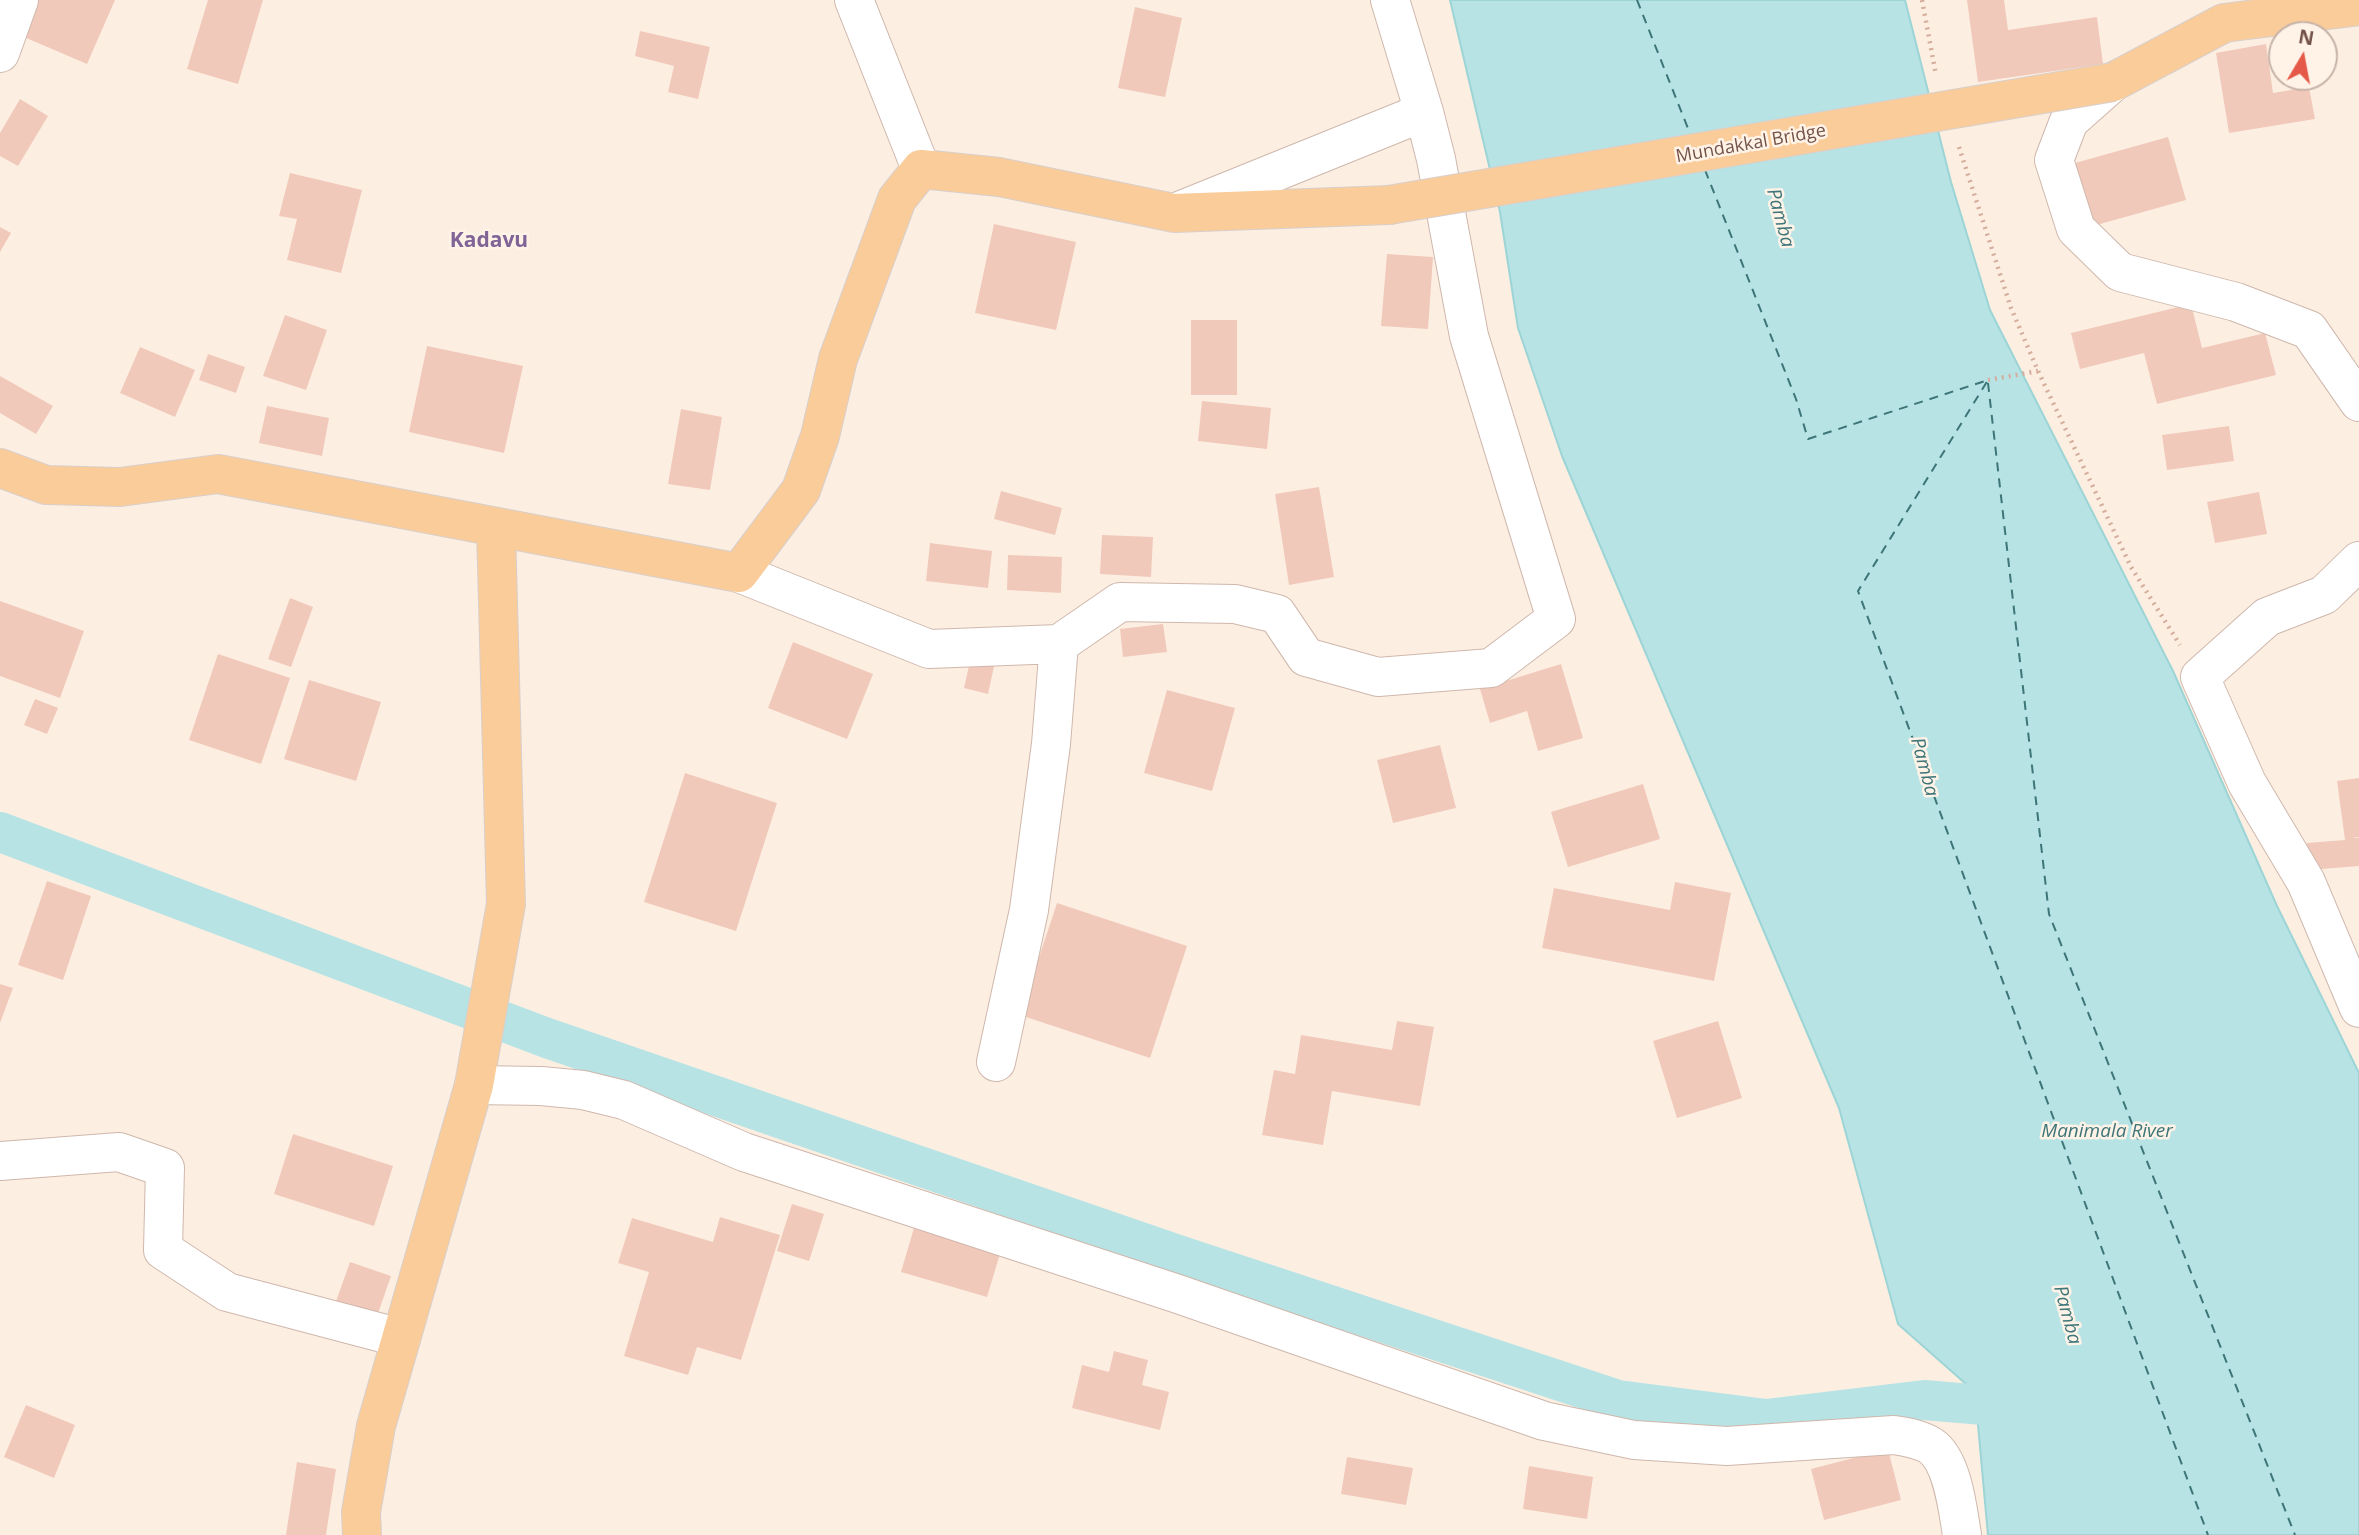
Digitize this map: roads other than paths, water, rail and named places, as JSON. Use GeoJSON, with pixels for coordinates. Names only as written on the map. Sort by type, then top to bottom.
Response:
{"type":"FeatureCollection","features":[{"type":"Feature","properties":{"kind":"main road","name":"Mundakkal Bridge"},"geometry":{"type":"LineString","coordinates":[[921,169],[999,177],[1174,213],[1389,205],[2113,82],[2224,23],[2359,6]]}},
{"type":"Feature","properties":{"kind":"main road"},"geometry":{"type":"LineString","coordinates":[[0,468],[46,485],[120,487],[218,474],[739,573],[801,490],[820,436],[838,359],[897,199],[921,169]]}},
{"type":"Feature","properties":{"kind":"main road"},"geometry":{"type":"LineString","coordinates":[[362,1535],[361,1511],[376,1426],[477,1070],[506,905],[496,528]]}},
{"type":"Feature","properties":{"kind":"street"},"geometry":{"type":"LineString","coordinates":[[0,53],[19,0]]}},
{"type":"Feature","properties":{"kind":"street"},"geometry":{"type":"LineString","coordinates":[[854,0],[921,169]]}},
{"type":"Feature","properties":{"kind":"street"},"geometry":{"type":"LineString","coordinates":[[739,573],[929,649],[1059,644],[1120,603],[1235,604],[1277,614],[1306,657],[1377,677],[1491,668],[1556,618],[1469,336],[1436,159],[1390,0]]}},
{"type":"Feature","properties":{"kind":"street"},"geometry":{"type":"LineString","coordinates":[[2113,82],[2068,121],[2054,160],[2076,229],[2120,272],[2236,302],[2309,330],[2359,402]]}},
{"type":"Feature","properties":{"kind":"street"},"geometry":{"type":"LineString","coordinates":[[1174,213],[1424,112]]}},
{"type":"Feature","properties":{"kind":"street"},"geometry":{"type":"LineString","coordinates":[[2359,561],[2324,595],[2267,617],[2200,677],[2247,783],[2306,882],[2359,1008]]}},
{"type":"Feature","properties":{"kind":"street"},"geometry":{"type":"LineString","coordinates":[[996,1062],[1029,910],[1051,744],[1059,644]]}},
{"type":"Feature","properties":{"kind":"street"},"geometry":{"type":"LineString","coordinates":[[477,1070],[541,1086],[583,1090],[624,1100],[744,1152],[1178,1294],[1544,1422],[1634,1440],[1727,1446],[1894,1435],[1918,1440],[1934,1448],[1944,1463],[1956,1497],[1962,1535]]}},
{"type":"Feature","properties":{"kind":"street"},"geometry":{"type":"LineString","coordinates":[[0,1161],[119,1152],[165,1168],[163,1250],[227,1292],[401,1338]]}},
{"type":"Feature","properties":{"kind":"water","name":"Manimala River"},"geometry":{"type":"Polygon","coordinates":[[[1450,0],[1905,0],[1951,182],[1990,310],[2173,671],[2277,906],[2359,1073],[2359,1535],[1988,1535],[1975,1392],[1898,1324],[1839,1108],[1562,456],[1518,328],[1500,212],[1450,0]]]}},
{"type":"Feature","properties":{"kind":"waterway"},"geometry":{"type":"LineString","coordinates":[[0,832],[547,1038],[1178,1255],[1618,1400],[1766,1419],[1924,1400],[2030,1409]]}},
{"type":"Feature","properties":{"kind":"district","name":"Kadavu"},"geometry":{"type":"Point","coordinates":[489,241]}},
{"type":"Feature","properties":{"kind":"water label","name":"Pamba"},"geometry":{"type":"Point","coordinates":[1780,218]}},
{"type":"Feature","properties":{"kind":"water label","name":"Pamba"},"geometry":{"type":"Point","coordinates":[1924,767]}},
{"type":"Feature","properties":{"kind":"water label","name":"Pamba"},"geometry":{"type":"Point","coordinates":[2067,1315]}}]}
